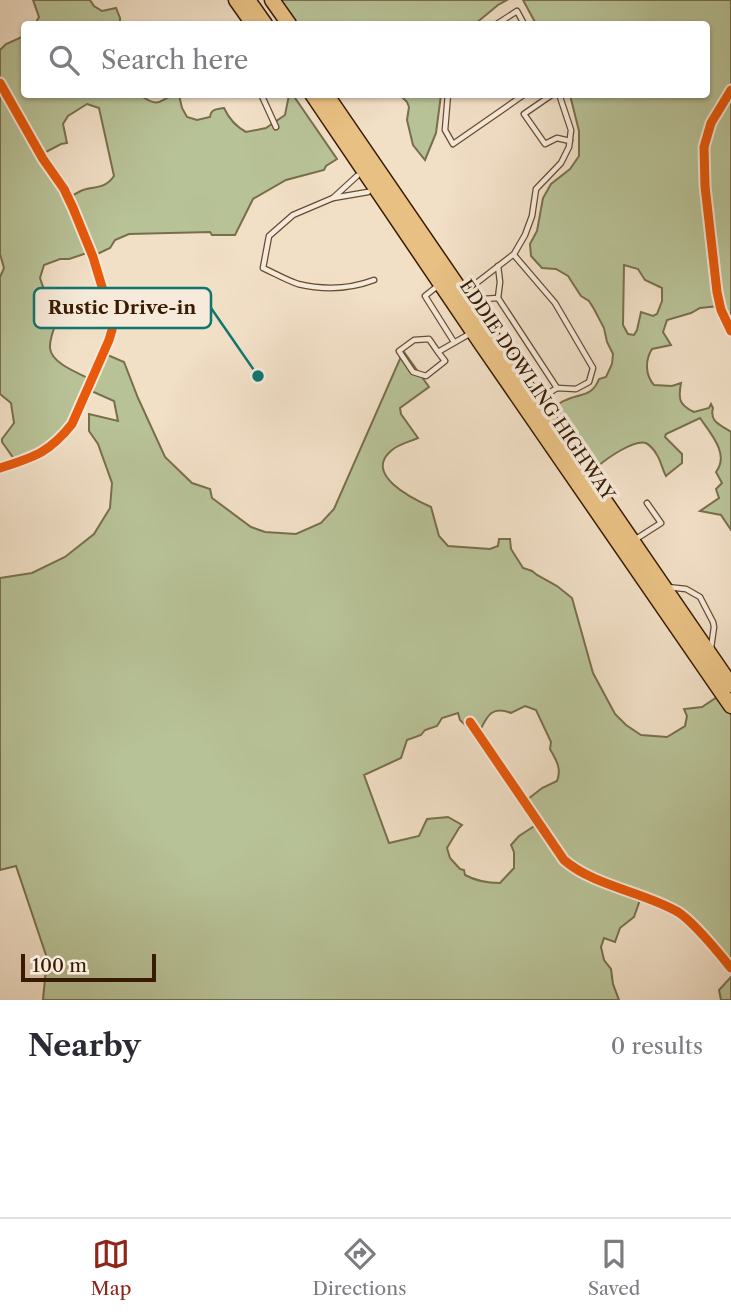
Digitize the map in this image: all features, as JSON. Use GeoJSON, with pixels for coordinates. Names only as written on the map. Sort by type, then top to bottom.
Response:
{"type":"FeatureCollection","features":[{"type":"Feature","properties":{"kind":"highway"},"geometry":{"type":"LineString","coordinates":[[236,0],[251,21]]}},
{"type":"Feature","properties":{"kind":"highway"},"geometry":{"type":"LineString","coordinates":[[248,0],[263,21]]}},
{"type":"Feature","properties":{"kind":"highway"},"geometry":{"type":"LineString","coordinates":[[262,0],[276,21]]}},
{"type":"Feature","properties":{"kind":"highway"},"geometry":{"type":"LineString","coordinates":[[272,0],[287,21]]}},
{"type":"Feature","properties":{"kind":"highway"},"geometry":{"type":"LineString","coordinates":[[303,98],[435,288],[476,337]]}},
{"type":"Feature","properties":{"kind":"highway","name":"EDDIE DOWLING HIGHWAY"},"geometry":{"type":"LineString","coordinates":[[315,98],[731,706]]}},
{"type":"Feature","properties":{"kind":"highway","name":"EDDIE DOWLING HIGHWAY"},"geometry":{"type":"LineString","coordinates":[[330,98],[731,685]]}},
{"type":"Feature","properties":{"kind":"highway"},"geometry":{"type":"LineString","coordinates":[[340,98],[599,475],[648,564]]}},
{"type":"Feature","properties":{"kind":"street"},"geometry":{"type":"LineString","coordinates":[[0,83],[73,208],[93,257],[112,320],[109,340],[72,424],[55,444],[43,452],[0,468]]}},
{"type":"Feature","properties":{"kind":"street"},"geometry":{"type":"LineString","coordinates":[[731,90],[711,124],[704,157],[717,292],[721,310],[731,331]]}},
{"type":"Feature","properties":{"kind":"street"},"geometry":{"type":"LineString","coordinates":[[470,722],[564,860],[586,873],[678,913],[731,968]]}},
{"type":"Feature","properties":{"kind":"lane"},"geometry":{"type":"LineString","coordinates":[[502,21],[517,11],[522,21]]}},
{"type":"Feature","properties":{"kind":"lane"},"geometry":{"type":"LineString","coordinates":[[263,98],[276,127]]}},
{"type":"Feature","properties":{"kind":"lane"},"geometry":{"type":"LineString","coordinates":[[448,98],[445,130],[453,144],[519,98]]}},
{"type":"Feature","properties":{"kind":"lane"},"geometry":{"type":"LineString","coordinates":[[547,98],[524,114],[545,144],[557,138],[570,141]]}},
{"type":"Feature","properties":{"kind":"lane"},"geometry":{"type":"LineString","coordinates":[[470,288],[514,254],[532,216],[536,189],[561,163],[569,147],[570,130],[560,98]]}},
{"type":"Feature","properties":{"kind":"lane"},"geometry":{"type":"LineString","coordinates":[[333,198],[356,176]]}},
{"type":"Feature","properties":{"kind":"lane"},"geometry":{"type":"LineString","coordinates":[[368,192],[333,198],[293,215],[270,236],[263,268],[298,284],[320,287],[359,286],[374,280]]}},
{"type":"Feature","properties":{"kind":"lane"},"geometry":{"type":"LineString","coordinates":[[514,254],[555,303],[593,368],[589,382],[576,389],[557,388],[544,396]]}},
{"type":"Feature","properties":{"kind":"lane"},"geometry":{"type":"LineString","coordinates":[[498,267],[498,298],[557,388]]}},
{"type":"Feature","properties":{"kind":"lane"},"geometry":{"type":"LineString","coordinates":[[435,288],[425,296],[454,342]]}},
{"type":"Feature","properties":{"kind":"lane"},"geometry":{"type":"LineString","coordinates":[[480,302],[483,299],[498,298]]}},
{"type":"Feature","properties":{"kind":"lane"},"geometry":{"type":"LineString","coordinates":[[438,352],[454,342],[476,337]]}},
{"type":"Feature","properties":{"kind":"lane"},"geometry":{"type":"LineString","coordinates":[[414,340],[429,340],[438,352],[445,361],[426,376],[413,372],[400,351],[414,340]]}},
{"type":"Feature","properties":{"kind":"lane"},"geometry":{"type":"LineString","coordinates":[[636,539],[661,523],[647,503]]}},
{"type":"Feature","properties":{"kind":"lane"},"geometry":{"type":"LineString","coordinates":[[664,587],[686,589],[701,597],[713,622],[709,652]]}},
{"type":"Feature","properties":{"kind":"green space"},"geometry":{"type":"Polygon","coordinates":[[[33,0],[90,0],[102,11],[116,8],[120,21],[37,21],[39,17],[33,0]]]}},
{"type":"Feature","properties":{"kind":"green space"},"geometry":{"type":"Polygon","coordinates":[[[274,0],[507,0],[479,21],[287,21],[274,0]]]}},
{"type":"Feature","properties":{"kind":"green space"},"geometry":{"type":"Polygon","coordinates":[[[523,0],[731,0],[731,329],[719,306],[700,308],[667,320],[663,332],[671,345],[652,349],[647,367],[654,385],[672,386],[681,383],[683,404],[694,412],[709,408],[711,404],[715,420],[731,432],[731,530],[721,515],[700,511],[719,498],[716,489],[722,483],[716,472],[720,465],[720,451],[700,418],[666,434],[665,437],[682,454],[682,463],[666,476],[656,453],[646,443],[628,447],[597,467],[556,406],[593,389],[599,379],[606,377],[613,354],[604,328],[589,301],[581,296],[568,276],[556,269],[542,268],[531,256],[530,244],[537,231],[543,198],[551,184],[570,169],[579,156],[579,131],[571,98],[710,98],[710,21],[534,21],[523,0]],[[624,265],[623,325],[628,334],[634,335],[637,330],[641,312],[653,316],[657,314],[662,301],[662,288],[645,280],[638,269],[624,265]]]}},
{"type":"Feature","properties":{"kind":"green space"},"geometry":{"type":"Polygon","coordinates":[[[21,37],[21,98],[145,98],[158,102],[168,98],[180,98],[187,117],[197,120],[210,117],[213,111],[224,108],[233,122],[246,132],[266,128],[285,115],[288,98],[295,98],[337,159],[324,170],[286,180],[253,199],[235,235],[212,235],[210,232],[129,234],[115,240],[110,248],[91,257],[87,253],[44,265],[40,278],[51,310],[59,314],[51,340],[52,353],[66,367],[90,379],[103,353],[124,362],[165,457],[192,483],[210,489],[212,498],[251,527],[265,532],[296,534],[321,523],[334,509],[404,352],[429,387],[400,408],[401,414],[418,438],[392,450],[384,459],[383,468],[393,484],[431,507],[439,536],[448,546],[490,549],[498,546],[499,539],[510,539],[511,549],[523,568],[557,586],[572,598],[593,673],[615,714],[641,735],[667,737],[685,726],[687,716],[684,709],[702,707],[720,695],[731,710],[731,967],[686,919],[641,897],[634,917],[620,928],[615,942],[604,938],[601,947],[604,960],[611,969],[619,1000],[43,1000],[47,958],[16,866],[0,870],[0,578],[32,573],[65,557],[94,534],[110,508],[112,483],[98,444],[89,431],[89,414],[118,421],[114,401],[87,389],[73,419],[59,439],[17,463],[2,442],[14,423],[11,403],[0,394],[0,277],[4,268],[0,254],[0,50],[21,37]],[[87,104],[68,116],[63,124],[67,143],[42,154],[67,199],[83,190],[104,185],[114,176],[99,108],[87,104]],[[525,706],[511,713],[493,712],[477,736],[460,720],[458,713],[442,718],[437,726],[407,740],[401,758],[364,775],[389,843],[419,836],[427,819],[448,817],[462,825],[447,848],[450,858],[464,870],[465,875],[500,883],[514,868],[511,845],[536,825],[523,803],[542,788],[557,781],[559,772],[550,749],[551,742],[536,710],[525,706]]]}},
{"type":"Feature","properties":{"kind":"green space"},"geometry":{"type":"Polygon","coordinates":[[[403,98],[441,98],[436,133],[425,160],[413,145],[407,120],[407,102],[403,98]]]}},
{"type":"Feature","properties":{"kind":"green space"},"geometry":{"type":"Polygon","coordinates":[[[731,977],[731,1000],[721,1000],[719,990],[731,977]]]}},
{"type":"Feature","properties":{"kind":"cycle path"},"geometry":{"type":"LineString","coordinates":[[0,83],[73,208],[93,257],[112,320],[109,340],[72,424],[56,442],[40,453],[0,468]]}},
{"type":"Feature","properties":{"kind":"cycle path"},"geometry":{"type":"LineString","coordinates":[[731,90],[711,123],[704,147],[705,186],[717,292],[721,310],[731,331]]}},
{"type":"Feature","properties":{"kind":"cycle path"},"geometry":{"type":"LineString","coordinates":[[470,722],[564,860],[604,883],[678,912],[699,930],[731,968]]}},
{"type":"Feature","properties":{"kind":"place","name":"Rustic Drive-in"},"geometry":{"type":"Point","coordinates":[258,376]}}]}
